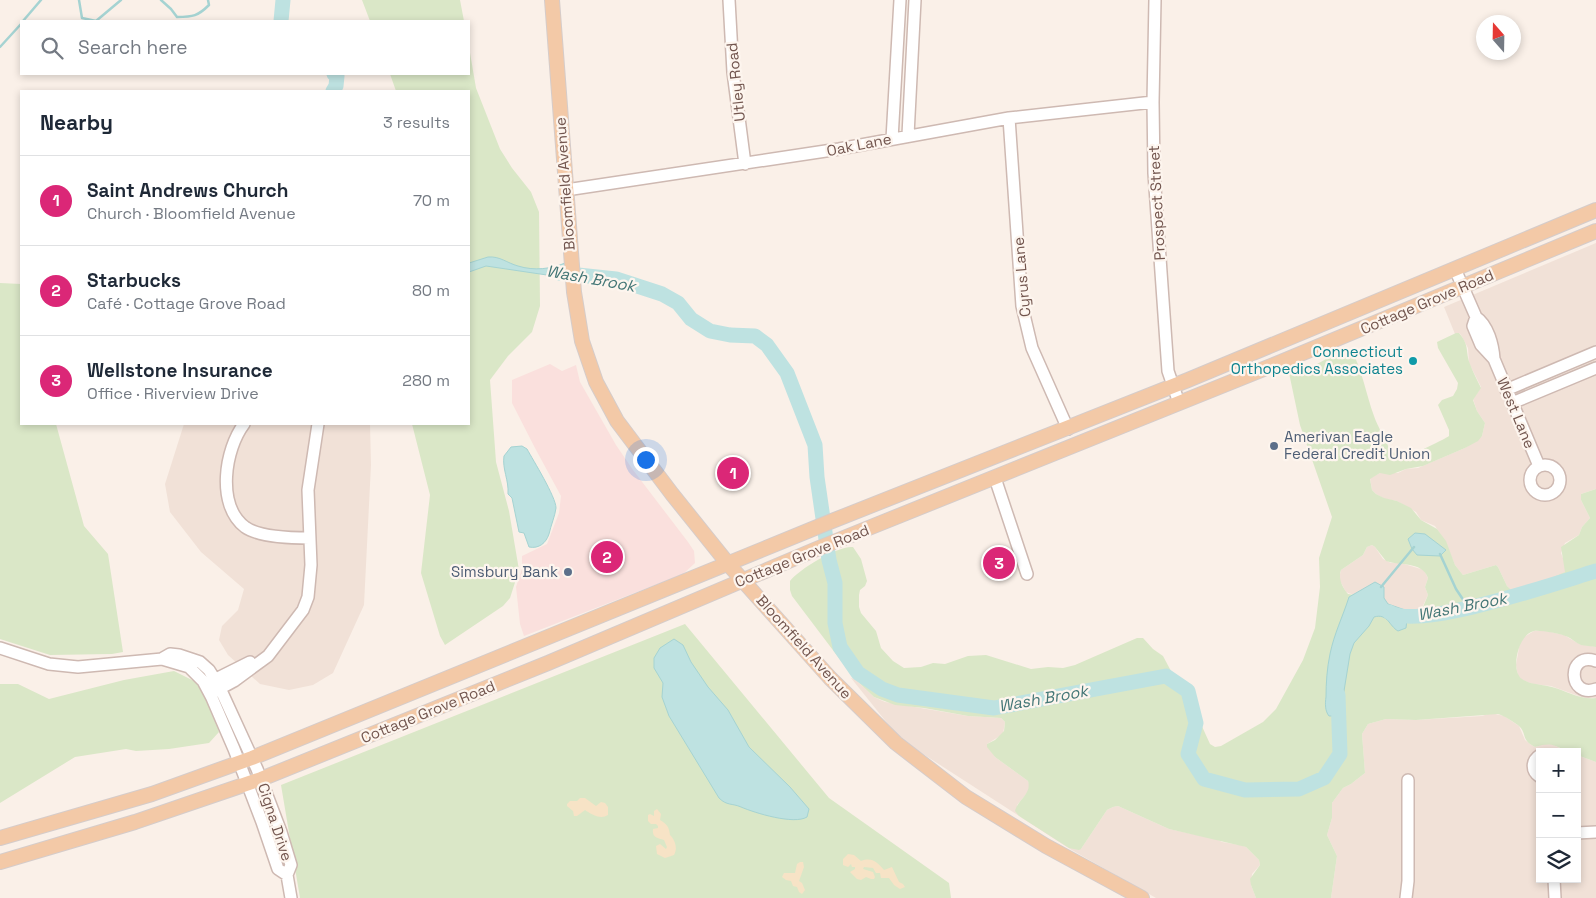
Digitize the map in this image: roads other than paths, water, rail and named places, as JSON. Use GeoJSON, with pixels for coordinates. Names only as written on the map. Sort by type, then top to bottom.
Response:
{"type":"FeatureCollection","features":[{"type":"Feature","properties":{"kind":"main road","name":"Bloomfield Avenue"},"geometry":{"type":"LineString","coordinates":[[552,0],[574,292],[582,341],[596,382],[618,421],[642,455],[729,565],[830,678],[896,743],[966,796],[1046,846],[1142,898]]}},
{"type":"Feature","properties":{"kind":"main road","name":"Cottage Grove Road"},"geometry":{"type":"LineString","coordinates":[[0,862],[135,822],[549,638],[832,521],[1068,429],[1596,210]]}},
{"type":"Feature","properties":{"kind":"main road","name":"Cottage Grove Road"},"geometry":{"type":"LineString","coordinates":[[0,838],[152,794],[250,771],[548,662],[819,548],[1179,403],[1596,231]]}},
{"type":"Feature","properties":{"kind":"main road"},"geometry":{"type":"LineString","coordinates":[[548,662],[549,638]]}},
{"type":"Feature","properties":{"kind":"street","name":"Utley Road"},"geometry":{"type":"LineString","coordinates":[[730,0],[733,72],[745,164]]}},
{"type":"Feature","properties":{"kind":"street"},"geometry":{"type":"LineString","coordinates":[[892,139],[900,0]]}},
{"type":"Feature","properties":{"kind":"street"},"geometry":{"type":"LineString","coordinates":[[908,135],[915,0]]}},
{"type":"Feature","properties":{"kind":"street","name":"Prospect Street"},"geometry":{"type":"LineString","coordinates":[[1155,0],[1154,173],[1168,371],[1179,403]]}},
{"type":"Feature","properties":{"kind":"street","name":"Oak Lane"},"geometry":{"type":"LineString","coordinates":[[566,190],[839,150],[908,135],[1009,118],[1153,102]]}},
{"type":"Feature","properties":{"kind":"street","name":"Cyrus Lane"},"geometry":{"type":"LineString","coordinates":[[1009,118],[1022,306],[1032,348],[1068,429]]}},
{"type":"Feature","properties":{"kind":"street","name":"West Lane"},"geometry":{"type":"LineString","coordinates":[[1455,269],[1476,317],[1473,326],[1481,345],[1494,360],[1539,466]]}},
{"type":"Feature","properties":{"kind":"street"},"geometry":{"type":"LineString","coordinates":[[1506,390],[1596,352]]}},
{"type":"Feature","properties":{"kind":"street"},"geometry":{"type":"LineString","coordinates":[[1512,403],[1596,368]]}},
{"type":"Feature","properties":{"kind":"street"},"geometry":{"type":"LineString","coordinates":[[243,425],[234,439],[226,485],[230,504],[236,517],[246,528],[263,534],[278,537],[309,538]]}},
{"type":"Feature","properties":{"kind":"street"},"geometry":{"type":"LineString","coordinates":[[212,687],[273,649],[297,619],[308,597],[311,565],[308,490],[318,425]]}},
{"type":"Feature","properties":{"kind":"street"},"geometry":{"type":"LineString","coordinates":[[995,478],[1027,574]]}},
{"type":"Feature","properties":{"kind":"street","name":"Cigna Drive"},"geometry":{"type":"LineString","coordinates":[[0,648],[49,664],[78,667],[162,659],[190,667],[212,687],[250,771],[262,822],[278,869],[287,875],[291,898]]}},
{"type":"Feature","properties":{"kind":"street"},"geometry":{"type":"LineString","coordinates":[[1596,661],[1589,659],[1579,663],[1574,677],[1578,686],[1582,689],[1596,689]]}},
{"type":"Feature","properties":{"kind":"street"},"geometry":{"type":"LineString","coordinates":[[1536,758],[1533,764],[1536,774]]}},
{"type":"Feature","properties":{"kind":"street"},"geometry":{"type":"LineString","coordinates":[[1406,898],[1408,881],[1408,780]]}},
{"type":"Feature","properties":{"kind":"street"},"geometry":{"type":"LineString","coordinates":[[1581,833],[1596,832]]}},
{"type":"Feature","properties":{"kind":"street"},"geometry":{"type":"LineString","coordinates":[[1554,883],[1555,898]]}},
{"type":"Feature","properties":{"kind":"water"},"geometry":{"type":"Polygon","coordinates":[[[488,257],[536,269],[554,267],[565,263],[567,278],[486,266],[470,272],[470,263],[488,257]]]}},
{"type":"Feature","properties":{"kind":"water"},"geometry":{"type":"Polygon","coordinates":[[[522,446],[527,449],[544,478],[556,508],[548,537],[542,545],[536,547],[529,547],[524,533],[519,532],[512,498],[508,494],[504,456],[511,447],[522,446]]]}},
{"type":"Feature","properties":{"kind":"water"},"geometry":{"type":"Polygon","coordinates":[[[1415,533],[1425,534],[1446,550],[1440,556],[1417,555],[1408,539],[1415,533]]]}},
{"type":"Feature","properties":{"kind":"water"},"geometry":{"type":"Polygon","coordinates":[[[1375,582],[1384,587],[1384,598],[1388,604],[1408,611],[1406,628],[1398,631],[1385,618],[1374,617],[1369,626],[1354,643],[1350,654],[1344,691],[1344,709],[1336,716],[1329,716],[1325,705],[1327,676],[1336,632],[1349,597],[1375,582]]]}},
{"type":"Feature","properties":{"kind":"water"},"geometry":{"type":"Polygon","coordinates":[[[674,639],[683,645],[691,662],[708,687],[728,710],[749,747],[790,787],[809,809],[807,817],[793,820],[774,817],[727,803],[719,798],[669,716],[662,697],[663,683],[654,668],[654,658],[660,648],[674,639]]]}},
{"type":"Feature","properties":{"kind":"waterway"},"geometry":{"type":"LineString","coordinates":[[24,20],[41,0]]}},
{"type":"Feature","properties":{"kind":"waterway"},"geometry":{"type":"LineString","coordinates":[[79,0],[82,18],[91,20]]}},
{"type":"Feature","properties":{"kind":"waterway"},"geometry":{"type":"LineString","coordinates":[[97,20],[121,0]]}},
{"type":"Feature","properties":{"kind":"waterway"},"geometry":{"type":"LineString","coordinates":[[161,0],[177,17],[191,16],[202,12],[209,5],[208,0]]}},
{"type":"Feature","properties":{"kind":"waterway","name":"Wash Brook"},"geometry":{"type":"LineString","coordinates":[[281,20],[283,0]]}},
{"type":"Feature","properties":{"kind":"waterway"},"geometry":{"type":"LineString","coordinates":[[0,47],[20,25]]}},
{"type":"Feature","properties":{"kind":"waterway","name":"Wash Brook"},"geometry":{"type":"LineString","coordinates":[[334,90],[336,86],[336,75]]}},
{"type":"Feature","properties":{"kind":"waterway","name":"Wash Brook"},"geometry":{"type":"LineString","coordinates":[[559,273],[616,279],[662,294],[678,303],[691,319],[710,331],[730,335],[755,336],[767,345],[787,373],[815,445],[817,477],[829,560],[835,583],[835,623],[840,647],[858,673],[882,689],[898,695],[994,708],[1166,676],[1188,691],[1196,723],[1188,754],[1204,779],[1245,790],[1299,789],[1324,778],[1340,754],[1338,695]]}},
{"type":"Feature","properties":{"kind":"waterway"},"geometry":{"type":"LineString","coordinates":[[1381,587],[1414,547]]}},
{"type":"Feature","properties":{"kind":"waterway"},"geometry":{"type":"LineString","coordinates":[[1440,554],[1456,589],[1468,607]]}},
{"type":"Feature","properties":{"kind":"waterway","name":"Wash Brook"},"geometry":{"type":"LineString","coordinates":[[1389,612],[1405,616],[1428,615],[1457,610],[1490,603],[1596,571]]}},
{"type":"Feature","properties":{"kind":"place","name":"Connecticut Orthopedics Associates"},"geometry":{"type":"Point","coordinates":[1413,361]}},
{"type":"Feature","properties":{"kind":"place","name":"Amerivan Eagle Federal Credit Union"},"geometry":{"type":"Point","coordinates":[1274,446]}},
{"type":"Feature","properties":{"kind":"place","name":"Saint Andrews Church"},"geometry":{"type":"Point","coordinates":[733,473]}},
{"type":"Feature","properties":{"kind":"place","name":"Starbucks"},"geometry":{"type":"Point","coordinates":[607,557]}},
{"type":"Feature","properties":{"kind":"place","name":"Wellstone Insurance"},"geometry":{"type":"Point","coordinates":[999,563]}},
{"type":"Feature","properties":{"kind":"place","name":"Simsbury Bank"},"geometry":{"type":"Point","coordinates":[568,572]}}]}
